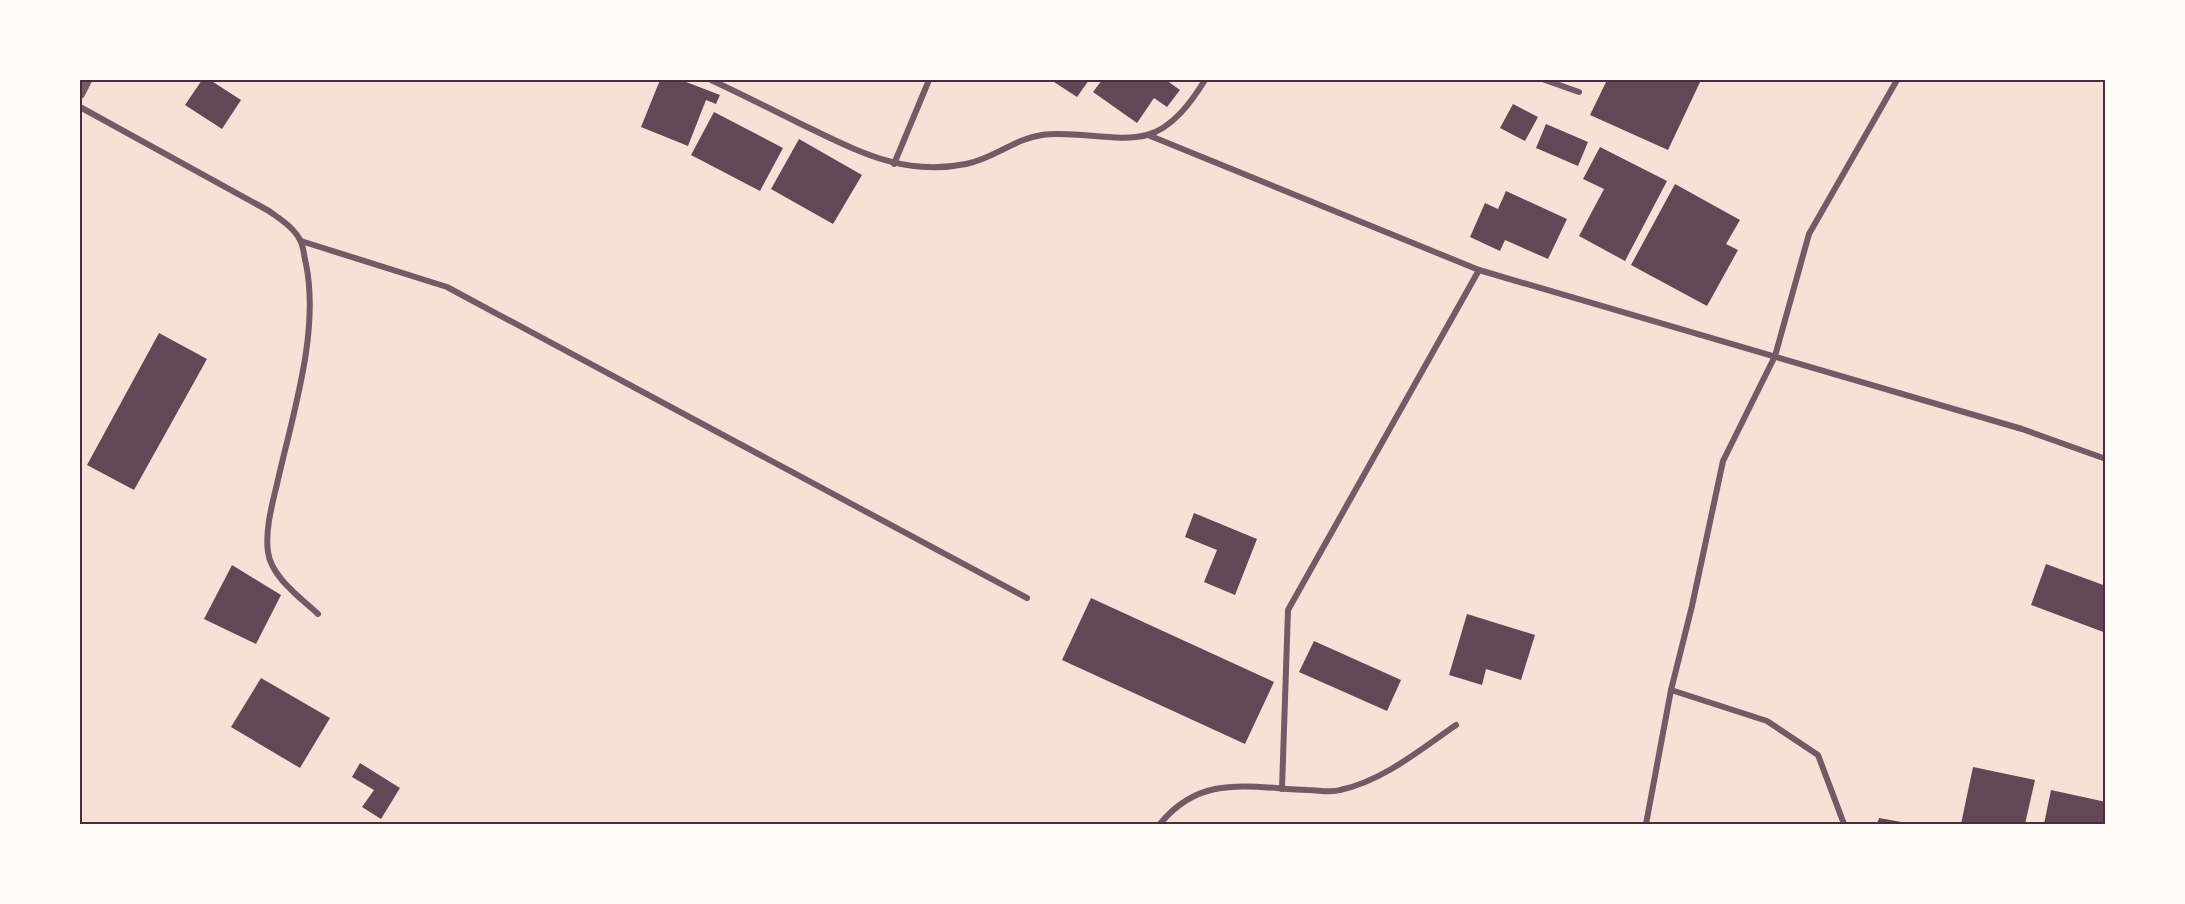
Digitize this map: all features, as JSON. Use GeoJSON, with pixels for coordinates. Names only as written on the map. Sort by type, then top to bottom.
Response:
{"type":"FeatureCollection","features":[{"type":"Feature","properties":{"kind":"street"},"geometry":{"type":"LineString","coordinates":[[80,94],[87,80]]}},
{"type":"Feature","properties":{"kind":"street"},"geometry":{"type":"LineString","coordinates":[[711,80],[866,155],[894,164],[930,166],[966,164],[1017,141],[1042,135],[1148,135],[1479,270],[2022,429],[2106,459]]}},
{"type":"Feature","properties":{"kind":"street"},"geometry":{"type":"LineString","coordinates":[[894,164],[929,80]]}},
{"type":"Feature","properties":{"kind":"street"},"geometry":{"type":"LineString","coordinates":[[1148,135],[1167,124],[1191,102],[1205,80]]}},
{"type":"Feature","properties":{"kind":"street"},"geometry":{"type":"LineString","coordinates":[[1545,80],[1579,92]]}},
{"type":"Feature","properties":{"kind":"street"},"geometry":{"type":"LineString","coordinates":[[1646,825],[1671,690],[1692,606],[1723,461],[1775,356],[1809,234],[1898,80]]}},
{"type":"Feature","properties":{"kind":"street"},"geometry":{"type":"LineString","coordinates":[[80,107],[269,211],[288,224],[301,241],[309,277],[311,315],[305,360],[270,518],[268,552],[272,566],[285,583],[318,614]]}},
{"type":"Feature","properties":{"kind":"street"},"geometry":{"type":"LineString","coordinates":[[301,241],[447,287],[1027,598]]}},
{"type":"Feature","properties":{"kind":"street"},"geometry":{"type":"LineString","coordinates":[[1282,789],[1288,610],[1479,270]]}},
{"type":"Feature","properties":{"kind":"street"},"geometry":{"type":"LineString","coordinates":[[1671,690],[1767,721],[1818,755],[1844,825]]}},
{"type":"Feature","properties":{"kind":"street"},"geometry":{"type":"LineString","coordinates":[[1160,825],[1169,813],[1208,789],[1235,786],[1339,791],[1385,772],[1456,725]]}},
{"type":"Feature","properties":{"kind":"building"},"geometry":{"type":"Polygon","coordinates":[[[202,80],[210,80],[241,100],[222,129],[185,105],[202,80]]]}},
{"type":"Feature","properties":{"kind":"building"},"geometry":{"type":"Polygon","coordinates":[[[660,80],[681,80],[720,95],[716,104],[706,100],[688,146],[641,127],[660,80]]]}},
{"type":"Feature","properties":{"kind":"building"},"geometry":{"type":"Polygon","coordinates":[[[1051,80],[1089,80],[1077,97],[1051,80]]]}},
{"type":"Feature","properties":{"kind":"building"},"geometry":{"type":"Polygon","coordinates":[[[1102,80],[1166,80],[1180,90],[1167,107],[1154,98],[1137,123],[1093,92],[1102,80]]]}},
{"type":"Feature","properties":{"kind":"building"},"geometry":{"type":"Polygon","coordinates":[[[1607,80],[1701,80],[1668,150],[1590,115],[1607,80]]]}},
{"type":"Feature","properties":{"kind":"building"},"geometry":{"type":"Polygon","coordinates":[[[1513,104],[1538,117],[1525,141],[1500,128],[1513,104]]]}},
{"type":"Feature","properties":{"kind":"building"},"geometry":{"type":"Polygon","coordinates":[[[714,112],[783,148],[760,191],[691,155],[714,112]]]}},
{"type":"Feature","properties":{"kind":"building"},"geometry":{"type":"Polygon","coordinates":[[[1546,124],[1588,142],[1578,166],[1536,148],[1546,124]]]}},
{"type":"Feature","properties":{"kind":"building"},"geometry":{"type":"Polygon","coordinates":[[[799,139],[862,175],[833,224],[771,189],[799,139]]]}},
{"type":"Feature","properties":{"kind":"building"},"geometry":{"type":"Polygon","coordinates":[[[1600,147],[1667,181],[1625,261],[1579,236],[1604,189],[1583,179],[1600,147]]]}},
{"type":"Feature","properties":{"kind":"building"},"geometry":{"type":"Polygon","coordinates":[[[1675,184],[1740,220],[1726,244],[1738,250],[1707,306],[1631,265],[1675,184]]]}},
{"type":"Feature","properties":{"kind":"building"},"geometry":{"type":"Polygon","coordinates":[[[1506,191],[1567,219],[1548,259],[1505,240],[1500,251],[1470,237],[1485,203],[1498,209],[1506,191]]]}},
{"type":"Feature","properties":{"kind":"building"},"geometry":{"type":"Polygon","coordinates":[[[159,333],[207,359],[134,490],[87,465],[159,333]]]}},
{"type":"Feature","properties":{"kind":"building"},"geometry":{"type":"Polygon","coordinates":[[[1194,513],[1257,539],[1235,595],[1204,582],[1217,550],[1185,537],[1194,513]]]}},
{"type":"Feature","properties":{"kind":"building"},"geometry":{"type":"Polygon","coordinates":[[[2046,564],[2106,586],[2106,633],[2031,605],[2046,564]]]}},
{"type":"Feature","properties":{"kind":"building"},"geometry":{"type":"Polygon","coordinates":[[[232,565],[281,595],[256,644],[204,619],[232,565]]]}},
{"type":"Feature","properties":{"kind":"building"},"geometry":{"type":"Polygon","coordinates":[[[1091,598],[1274,682],[1245,744],[1062,660],[1091,598]]]}},
{"type":"Feature","properties":{"kind":"building"},"geometry":{"type":"Polygon","coordinates":[[[1467,614],[1535,635],[1521,680],[1486,669],[1482,685],[1449,675],[1467,614]]]}},
{"type":"Feature","properties":{"kind":"building"},"geometry":{"type":"Polygon","coordinates":[[[1314,641],[1401,680],[1387,711],[1299,672],[1314,641]]]}},
{"type":"Feature","properties":{"kind":"building"},"geometry":{"type":"Polygon","coordinates":[[[261,678],[330,718],[300,768],[231,727],[261,678]]]}},
{"type":"Feature","properties":{"kind":"building"},"geometry":{"type":"Polygon","coordinates":[[[360,763],[400,788],[381,819],[362,807],[374,790],[352,777],[360,763]]]}},
{"type":"Feature","properties":{"kind":"building"},"geometry":{"type":"Polygon","coordinates":[[[1973,767],[2035,780],[2025,824],[1961,824],[1973,767]]]}},
{"type":"Feature","properties":{"kind":"building"},"geometry":{"type":"Polygon","coordinates":[[[2051,790],[2106,802],[2106,824],[2044,824],[2051,790]]]}},
{"type":"Feature","properties":{"kind":"building"},"geometry":{"type":"Polygon","coordinates":[[[1879,818],[1907,823],[1907,824],[1877,824],[1879,818]]]}}]}
